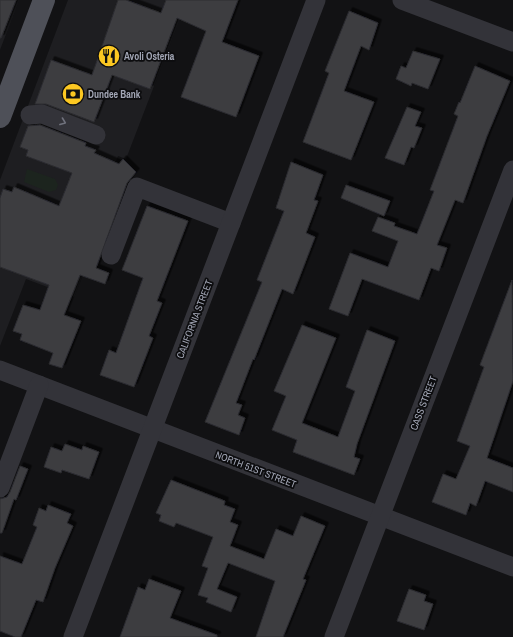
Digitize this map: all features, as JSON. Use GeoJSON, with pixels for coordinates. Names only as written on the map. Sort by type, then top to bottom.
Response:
{"type":"FeatureCollection","features":[{"type":"Feature","properties":{"kind":"main road"},"geometry":{"type":"LineString","coordinates":[[0,117],[44,0]]}},
{"type":"Feature","properties":{"kind":"street","name":"CALIFORNIA STREET"},"geometry":{"type":"LineString","coordinates":[[73,637],[316,0]]}},
{"type":"Feature","properties":{"kind":"street"},"geometry":{"type":"LineString","coordinates":[[402,0],[513,42]]}},
{"type":"Feature","properties":{"kind":"street"},"geometry":{"type":"LineString","coordinates":[[30,115],[42,114],[96,135]]}},
{"type":"Feature","properties":{"kind":"street","name":"CASS STREET"},"geometry":{"type":"LineString","coordinates":[[334,637],[513,170]]}},
{"type":"Feature","properties":{"kind":"street"},"geometry":{"type":"LineString","coordinates":[[111,254],[137,187],[231,223]]}},
{"type":"Feature","properties":{"kind":"street","name":"NORTH 51ST STREET"},"geometry":{"type":"LineString","coordinates":[[0,370],[513,566]]}},
{"type":"Feature","properties":{"kind":"street"},"geometry":{"type":"LineString","coordinates":[[0,488],[39,385]]}},
{"type":"Feature","properties":{"kind":"shaded area"},"geometry":{"type":"Polygon","coordinates":[[[0,0],[19,0],[0,50],[0,0]]]}},
{"type":"Feature","properties":{"kind":"shaded area"},"geometry":{"type":"Polygon","coordinates":[[[68,0],[187,0],[126,159],[118,156],[82,252],[90,255],[74,297],[26,279],[0,346],[0,180],[68,0]]]}},
{"type":"Feature","properties":{"kind":"shaded area"},"geometry":{"type":"Polygon","coordinates":[[[27,169],[55,179],[58,185],[56,190],[49,192],[24,182],[27,169]]]}},
{"type":"Feature","properties":{"kind":"building"},"geometry":{"type":"Polygon","coordinates":[[[0,0],[16,0],[1,38],[0,38],[0,0]]]}},
{"type":"Feature","properties":{"kind":"building"},"geometry":{"type":"Polygon","coordinates":[[[118,0],[126,0],[161,13],[166,0],[238,0],[222,42],[259,56],[236,117],[181,97],[206,31],[177,18],[150,89],[112,75],[94,122],[46,104],[35,104],[51,60],[92,75],[118,0]]]}},
{"type":"Feature","properties":{"kind":"building"},"geometry":{"type":"Polygon","coordinates":[[[349,11],[378,23],[369,50],[361,46],[344,91],[374,102],[351,160],[303,142],[329,73],[325,71],[349,11]]]}},
{"type":"Feature","properties":{"kind":"building"},"geometry":{"type":"Polygon","coordinates":[[[413,51],[440,59],[428,89],[412,83],[411,86],[396,79],[401,66],[406,68],[413,51]]]}},
{"type":"Feature","properties":{"kind":"building"},"geometry":{"type":"Polygon","coordinates":[[[475,66],[510,81],[487,136],[463,203],[455,200],[437,245],[447,248],[439,271],[431,268],[419,300],[362,279],[348,316],[329,309],[350,253],[388,267],[398,241],[372,231],[378,217],[395,223],[394,226],[417,234],[434,191],[430,190],[458,116],[454,114],[475,66]]]}},
{"type":"Feature","properties":{"kind":"building"},"geometry":{"type":"Polygon","coordinates":[[[407,107],[421,112],[415,126],[422,128],[414,148],[411,147],[404,165],[385,158],[407,107]]]}},
{"type":"Feature","properties":{"kind":"building"},"geometry":{"type":"Polygon","coordinates":[[[40,125],[86,143],[85,146],[96,150],[94,153],[119,164],[123,159],[136,172],[127,183],[96,268],[109,273],[105,284],[80,275],[64,315],[81,321],[62,368],[49,364],[53,353],[20,340],[22,334],[13,331],[23,305],[40,310],[49,285],[0,267],[0,198],[3,189],[12,192],[14,187],[59,206],[72,173],[26,156],[28,150],[20,147],[28,126],[40,125]]]}},
{"type":"Feature","properties":{"kind":"building"},"geometry":{"type":"Polygon","coordinates":[[[291,162],[323,175],[314,200],[318,201],[306,233],[315,237],[293,294],[282,289],[236,403],[242,405],[238,415],[245,418],[239,435],[205,422],[262,282],[257,280],[284,211],[276,208],[291,162]]]}},
{"type":"Feature","properties":{"kind":"building"},"geometry":{"type":"Polygon","coordinates":[[[346,185],[390,201],[384,216],[341,198],[346,185]]]}},
{"type":"Feature","properties":{"kind":"building"},"geometry":{"type":"Polygon","coordinates":[[[147,206],[188,221],[157,301],[162,303],[149,336],[153,338],[134,387],[100,375],[109,350],[116,353],[143,278],[122,270],[147,206]]]}},
{"type":"Feature","properties":{"kind":"building"},"geometry":{"type":"Polygon","coordinates":[[[512,280],[513,381],[487,458],[513,468],[513,492],[485,481],[476,506],[470,503],[466,515],[432,502],[443,474],[456,479],[470,446],[457,441],[484,367],[480,365],[512,280]]]}},
{"type":"Feature","properties":{"kind":"building"},"geometry":{"type":"Polygon","coordinates":[[[302,325],[336,338],[302,423],[338,437],[355,391],[346,387],[367,330],[395,341],[357,444],[354,457],[360,459],[354,475],[293,452],[297,440],[272,430],[286,396],[274,391],[302,325]]]}},
{"type":"Feature","properties":{"kind":"building"},"geometry":{"type":"Polygon","coordinates":[[[65,444],[82,450],[83,446],[99,452],[89,479],[62,470],[61,473],[44,467],[51,447],[62,451],[65,444]]]}},
{"type":"Feature","properties":{"kind":"building"},"geometry":{"type":"Polygon","coordinates":[[[20,466],[28,469],[16,500],[14,499],[2,533],[0,533],[0,499],[7,497],[20,466]]]}},
{"type":"Feature","properties":{"kind":"building"},"geometry":{"type":"Polygon","coordinates":[[[171,480],[225,501],[224,505],[235,509],[230,522],[238,525],[230,546],[264,559],[276,529],[293,536],[301,516],[325,526],[303,579],[306,580],[283,637],[256,637],[275,581],[228,563],[217,589],[237,597],[231,612],[206,602],[208,598],[198,595],[208,568],[202,566],[213,537],[176,523],[174,527],[159,521],[161,515],[156,513],[171,480]]]}},
{"type":"Feature","properties":{"kind":"building"},"geometry":{"type":"Polygon","coordinates":[[[48,505],[71,514],[67,523],[73,526],[55,568],[43,602],[36,600],[21,637],[15,637],[0,631],[0,556],[22,564],[37,527],[33,525],[39,508],[46,511],[48,505]]]}},
{"type":"Feature","properties":{"kind":"building"},"geometry":{"type":"Polygon","coordinates":[[[149,579],[181,591],[170,618],[217,635],[217,637],[120,637],[138,587],[145,590],[149,579]]]}},
{"type":"Feature","properties":{"kind":"building"},"geometry":{"type":"Polygon","coordinates":[[[409,589],[426,595],[424,601],[433,604],[424,630],[397,621],[409,589]]]}},
{"type":"Feature","properties":{"kind":"place","name":"Avoli Osteria"},"geometry":{"type":"Point","coordinates":[109,56]}},
{"type":"Feature","properties":{"kind":"place","name":"Dundee Bank"},"geometry":{"type":"Point","coordinates":[73,94]}}]}
